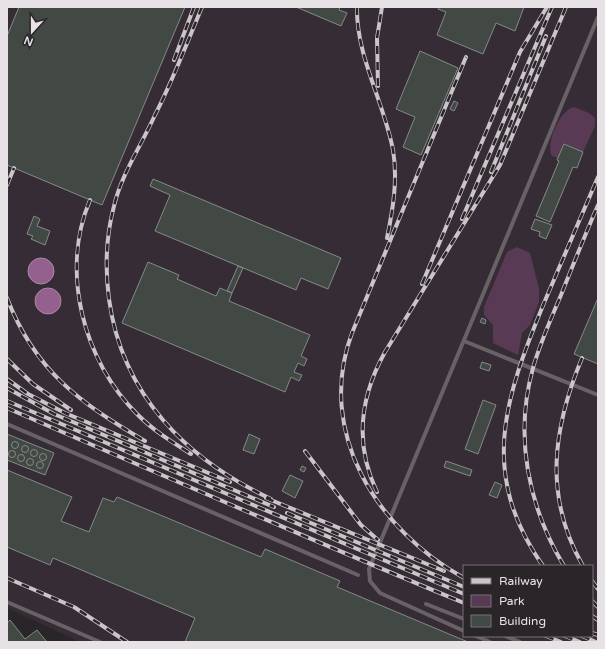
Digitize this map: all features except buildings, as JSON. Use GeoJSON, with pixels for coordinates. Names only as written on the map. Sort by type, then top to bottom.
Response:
{"type":"FeatureCollection","features":[{"type":"Feature","properties":{"kind":"lane"},"geometry":{"type":"LineString","coordinates":[[463,631],[389,598],[373,587],[370,581],[369,569],[598,17]]}},
{"type":"Feature","properties":{"kind":"lane"},"geometry":{"type":"LineString","coordinates":[[464,341],[598,395]]}},
{"type":"Feature","properties":{"kind":"lane"},"geometry":{"type":"LineString","coordinates":[[7,424],[358,575]]}},
{"type":"Feature","properties":{"kind":"lane"},"geometry":{"type":"LineString","coordinates":[[7,602],[100,642]]}},
{"type":"Feature","properties":{"kind":"lane"},"geometry":{"type":"LineString","coordinates":[[426,604],[463,619]]}},
{"type":"Feature","properties":{"kind":"lane"},"geometry":{"type":"LineString","coordinates":[[478,637],[490,642]]}},
{"type":"Feature","properties":{"kind":"lane"},"geometry":{"type":"LineString","coordinates":[[508,637],[520,642]]}},
{"type":"Feature","properties":{"kind":"shaded area"},"geometry":{"type":"Polygon","coordinates":[[[7,7],[598,7],[598,642],[80,642],[7,608],[7,7]]]}},
{"type":"Feature","properties":{"kind":"shaded area"},"geometry":{"type":"Polygon","coordinates":[[[41,258],[50,262],[54,271],[50,280],[41,284],[32,280],[28,271],[32,262],[41,258]]]}},
{"type":"Feature","properties":{"kind":"shaded area"},"geometry":{"type":"Polygon","coordinates":[[[48,288],[57,292],[61,301],[57,310],[48,314],[39,310],[35,301],[39,292],[48,288]]]}},
{"type":"Feature","properties":{"kind":"green space"},"geometry":{"type":"Polygon","coordinates":[[[574,107],[589,113],[595,118],[595,126],[583,152],[564,144],[558,158],[552,156],[550,151],[552,136],[555,128],[564,114],[569,109],[574,107]]]}},
{"type":"Feature","properties":{"kind":"green space"},"geometry":{"type":"Polygon","coordinates":[[[517,247],[530,253],[539,289],[539,302],[530,325],[522,333],[518,355],[493,343],[493,325],[484,315],[484,307],[507,252],[517,247]]]}},
{"type":"Feature","properties":{"kind":"railway"},"geometry":{"type":"LineString","coordinates":[[174,60],[194,7]]}},
{"type":"Feature","properties":{"kind":"railway"},"geometry":{"type":"LineString","coordinates":[[202,7],[168,88],[117,194],[111,217],[108,241],[107,276],[109,299],[116,334],[128,365],[144,394],[163,420],[186,443],[212,464],[240,483],[271,499]]}},
{"type":"Feature","properties":{"kind":"railway"},"geometry":{"type":"LineString","coordinates":[[357,7],[361,43],[389,132],[393,150],[395,183],[387,238]]}},
{"type":"Feature","properties":{"kind":"railway"},"geometry":{"type":"LineString","coordinates":[[378,86],[377,38],[382,7]]}},
{"type":"Feature","properties":{"kind":"railway"},"geometry":{"type":"LineString","coordinates":[[422,284],[520,52],[547,7]]}},
{"type":"Feature","properties":{"kind":"railway"},"geometry":{"type":"LineString","coordinates":[[462,219],[552,7]]}},
{"type":"Feature","properties":{"kind":"railway"},"geometry":{"type":"LineString","coordinates":[[377,492],[365,456],[363,438],[365,403],[370,386],[385,352],[500,165],[566,7]]}},
{"type":"Feature","properties":{"kind":"railway"},"geometry":{"type":"LineString","coordinates":[[491,172],[546,36]]}},
{"type":"Feature","properties":{"kind":"railway"},"geometry":{"type":"LineString","coordinates":[[463,577],[433,558],[405,533],[381,505],[362,475],[348,441],[342,406],[343,370],[352,333],[466,57]]}},
{"type":"Feature","properties":{"kind":"railway"},"geometry":{"type":"LineString","coordinates":[[7,185],[14,168]]}},
{"type":"Feature","properties":{"kind":"railway"},"geometry":{"type":"LineString","coordinates":[[542,565],[523,532],[510,499],[504,467],[504,435],[509,403],[518,371],[530,338],[598,177]]}},
{"type":"Feature","properties":{"kind":"railway"},"geometry":{"type":"LineString","coordinates":[[90,200],[81,227],[77,256],[78,285],[82,314],[91,342],[103,369],[119,393],[138,415],[170,441],[191,454]]}},
{"type":"Feature","properties":{"kind":"railway"},"geometry":{"type":"LineString","coordinates":[[563,565],[541,519],[533,495],[525,445],[527,394],[539,349],[598,205]]}},
{"type":"Feature","properties":{"kind":"railway"},"geometry":{"type":"LineString","coordinates":[[7,298],[18,324],[31,346],[62,383],[100,413],[145,441]]}},
{"type":"Feature","properties":{"kind":"railway"},"geometry":{"type":"LineString","coordinates":[[582,358],[564,410],[559,436],[557,488],[562,514],[570,540],[582,565]]}},
{"type":"Feature","properties":{"kind":"railway"},"geometry":{"type":"LineString","coordinates":[[7,359],[33,384],[71,410]]}},
{"type":"Feature","properties":{"kind":"railway"},"geometry":{"type":"LineString","coordinates":[[7,379],[28,394],[65,413],[230,482]]}},
{"type":"Feature","properties":{"kind":"railway"},"geometry":{"type":"LineString","coordinates":[[7,388],[54,414],[274,507]]}},
{"type":"Feature","properties":{"kind":"railway"},"geometry":{"type":"LineString","coordinates":[[7,401],[463,594]]}},
{"type":"Feature","properties":{"kind":"railway"},"geometry":{"type":"LineString","coordinates":[[7,408],[292,531],[463,603]]}},
{"type":"Feature","properties":{"kind":"railway"},"geometry":{"type":"LineString","coordinates":[[305,451],[361,525],[378,540]]}},
{"type":"Feature","properties":{"kind":"railway"},"geometry":{"type":"LineString","coordinates":[[266,498],[444,571]]}},
{"type":"Feature","properties":{"kind":"railway"},"geometry":{"type":"LineString","coordinates":[[287,513],[463,587]]}},
{"type":"Feature","properties":{"kind":"railway"},"geometry":{"type":"LineString","coordinates":[[7,578],[74,607],[127,642]]}},
{"type":"Feature","properties":{"kind":"railway"},"geometry":{"type":"LineString","coordinates":[[593,582],[598,589]]}},
{"type":"Feature","properties":{"kind":"railway"},"geometry":{"type":"LineString","coordinates":[[593,602],[598,607]]}},
{"type":"Feature","properties":{"kind":"railway"},"geometry":{"type":"LineString","coordinates":[[593,617],[598,620]]}},
{"type":"Feature","properties":{"kind":"railway"},"geometry":{"type":"LineString","coordinates":[[593,633],[598,635]]}},
{"type":"Feature","properties":{"kind":"railway"},"geometry":{"type":"LineString","coordinates":[[548,637],[561,642]]}},
{"type":"Feature","properties":{"kind":"railway"},"geometry":{"type":"LineString","coordinates":[[568,637],[580,642]]}},
{"type":"Feature","properties":{"kind":"railway"},"geometry":{"type":"LineString","coordinates":[[584,637],[596,642]]}}]}
